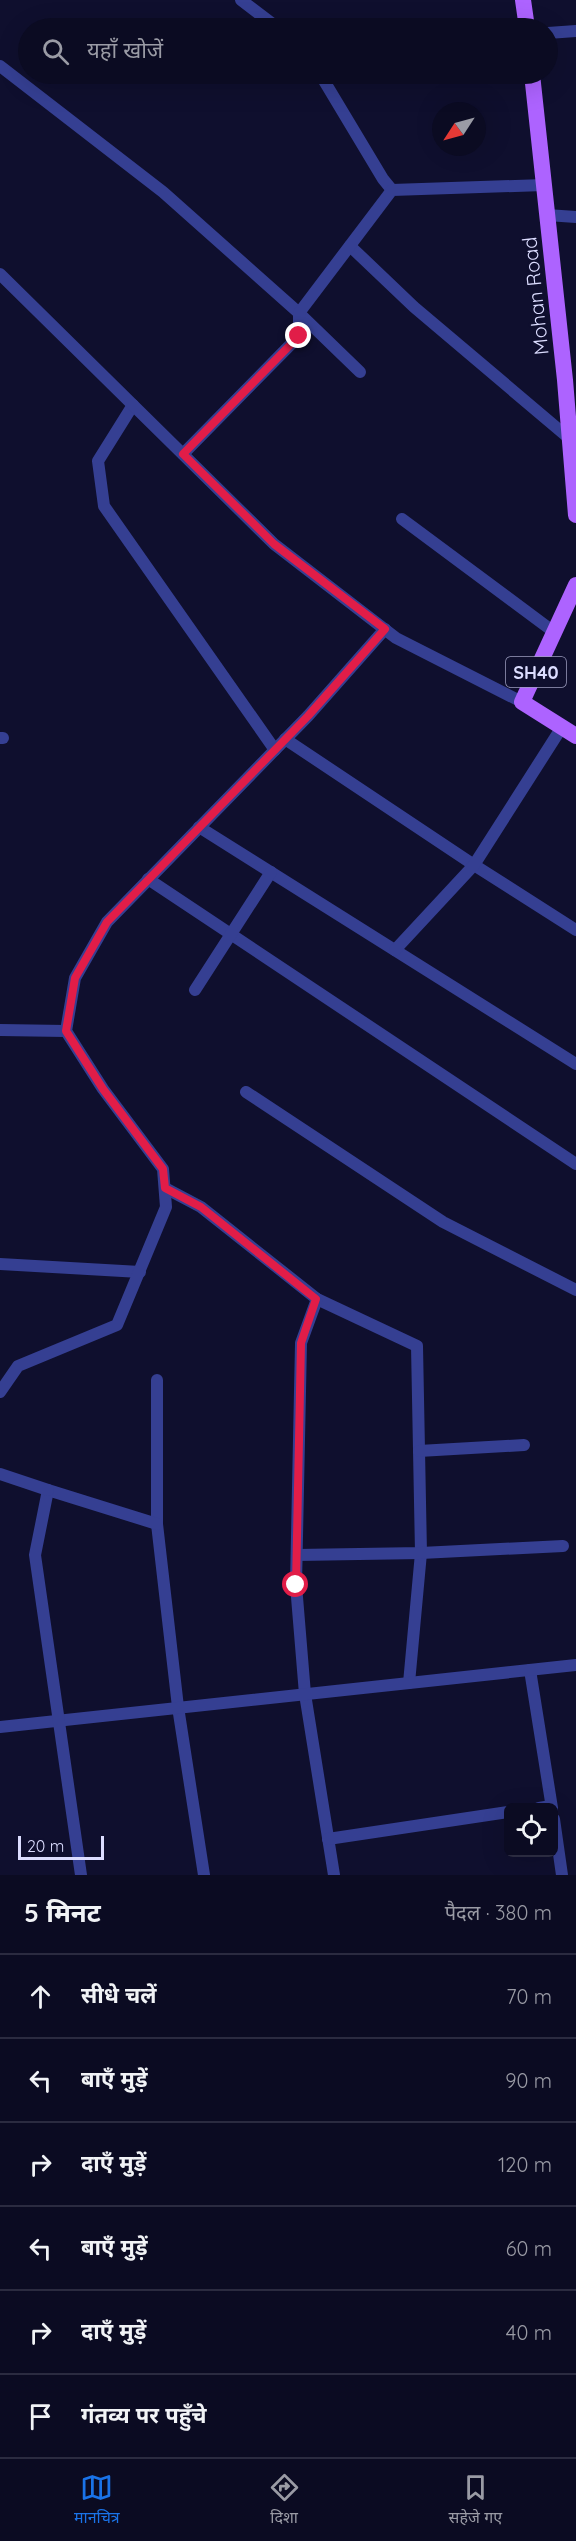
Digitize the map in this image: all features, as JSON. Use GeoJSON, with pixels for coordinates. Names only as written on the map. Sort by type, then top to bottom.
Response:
{"type":"FeatureCollection","features":[{"type":"Feature","properties":{"kind":"main road"},"geometry":{"type":"LineString","coordinates":[[523,0],[525,18]]}},
{"type":"Feature","properties":{"kind":"main road","name":"Mohan Road"},"geometry":{"type":"LineString","coordinates":[[532,84],[576,515]]}},
{"type":"Feature","properties":{"kind":"main road","name":"SH40"},"geometry":{"type":"LineString","coordinates":[[569,732],[522,702],[576,585]]}},
{"type":"Feature","properties":{"kind":"street"},"geometry":{"type":"LineString","coordinates":[[241,0],[265,18]]}},
{"type":"Feature","properties":{"kind":"street"},"geometry":{"type":"LineString","coordinates":[[558,32],[576,31]]}},
{"type":"Feature","properties":{"kind":"street"},"geometry":{"type":"LineString","coordinates":[[0,66],[18,80]]}},
{"type":"Feature","properties":{"kind":"street"},"geometry":{"type":"LineString","coordinates":[[23,84],[163,192],[299,313],[360,372]]}},
{"type":"Feature","properties":{"kind":"street"},"geometry":{"type":"LineString","coordinates":[[326,84],[383,180],[392,190],[544,185]]}},
{"type":"Feature","properties":{"kind":"street"},"geometry":{"type":"LineString","coordinates":[[183,454],[299,336],[299,313],[392,190]]}},
{"type":"Feature","properties":{"kind":"street"},"geometry":{"type":"LineString","coordinates":[[547,215],[576,217]]}},
{"type":"Feature","properties":{"kind":"street"},"geometry":{"type":"LineString","coordinates":[[350,246],[414,308],[570,439]]}},
{"type":"Feature","properties":{"kind":"street"},"geometry":{"type":"LineString","coordinates":[[0,274],[274,544],[396,638],[522,702]]}},
{"type":"Feature","properties":{"kind":"street"},"geometry":{"type":"LineString","coordinates":[[134,405],[98,460],[104,506],[274,750]]}},
{"type":"Feature","properties":{"kind":"street"},"geometry":{"type":"LineString","coordinates":[[402,519],[554,632]]}},
{"type":"Feature","properties":{"kind":"street"},"geometry":{"type":"LineString","coordinates":[[0,1392],[18,1366],[117,1325],[166,1207],[163,1169],[103,1089],[66,1031],[75,978],[107,922],[285,739],[385,629]]}},
{"type":"Feature","properties":{"kind":"street"},"geometry":{"type":"LineString","coordinates":[[395,950],[474,865],[569,732]]}},
{"type":"Feature","properties":{"kind":"street"},"geometry":{"type":"LineString","coordinates":[[285,739],[576,930]]}},
{"type":"Feature","properties":{"kind":"street"},"geometry":{"type":"LineString","coordinates":[[199,827],[576,1064]]}},
{"type":"Feature","properties":{"kind":"street"},"geometry":{"type":"LineString","coordinates":[[195,990],[271,872]]}},
{"type":"Feature","properties":{"kind":"street"},"geometry":{"type":"LineString","coordinates":[[148,879],[576,1164]]}},
{"type":"Feature","properties":{"kind":"street"},"geometry":{"type":"LineString","coordinates":[[0,1030],[66,1031]]}},
{"type":"Feature","properties":{"kind":"street"},"geometry":{"type":"LineString","coordinates":[[246,1092],[443,1222],[576,1290]]}},
{"type":"Feature","properties":{"kind":"street"},"geometry":{"type":"LineString","coordinates":[[165,1188],[201,1207],[316,1299],[417,1346],[421,1553],[410,1683]]}},
{"type":"Feature","properties":{"kind":"street"},"geometry":{"type":"LineString","coordinates":[[0,1264],[140,1272]]}},
{"type":"Feature","properties":{"kind":"street"},"geometry":{"type":"LineString","coordinates":[[316,1299],[301,1343],[296,1585],[305,1694],[334,1875]]}},
{"type":"Feature","properties":{"kind":"street"},"geometry":{"type":"LineString","coordinates":[[156,1380],[157,1524],[178,1707],[204,1875]]}},
{"type":"Feature","properties":{"kind":"street"},"geometry":{"type":"LineString","coordinates":[[419,1451],[524,1445]]}},
{"type":"Feature","properties":{"kind":"street"},"geometry":{"type":"LineString","coordinates":[[0,1473],[157,1524]]}},
{"type":"Feature","properties":{"kind":"street"},"geometry":{"type":"LineString","coordinates":[[48,1490],[35,1555],[81,1875]]}},
{"type":"Feature","properties":{"kind":"street"},"geometry":{"type":"LineString","coordinates":[[297,1555],[421,1553],[563,1546]]}},
{"type":"Feature","properties":{"kind":"street"},"geometry":{"type":"LineString","coordinates":[[0,1727],[576,1665]]}},
{"type":"Feature","properties":{"kind":"street"},"geometry":{"type":"LineString","coordinates":[[530,1670],[547,1803]]}},
{"type":"Feature","properties":{"kind":"street"},"geometry":{"type":"LineString","coordinates":[[328,1839],[504,1813]]}},
{"type":"Feature","properties":{"kind":"street"},"geometry":{"type":"LineString","coordinates":[[558,1847],[562,1875]]}},
{"type":"Feature","properties":{"kind":"route"},"geometry":{"type":"LineString","coordinates":[[296,1585],[301,1343],[316,1299],[201,1207],[165,1188],[163,1169],[103,1089],[66,1031],[75,978],[107,922],[308,716],[385,629],[274,544],[183,454],[299,336]]}}]}
